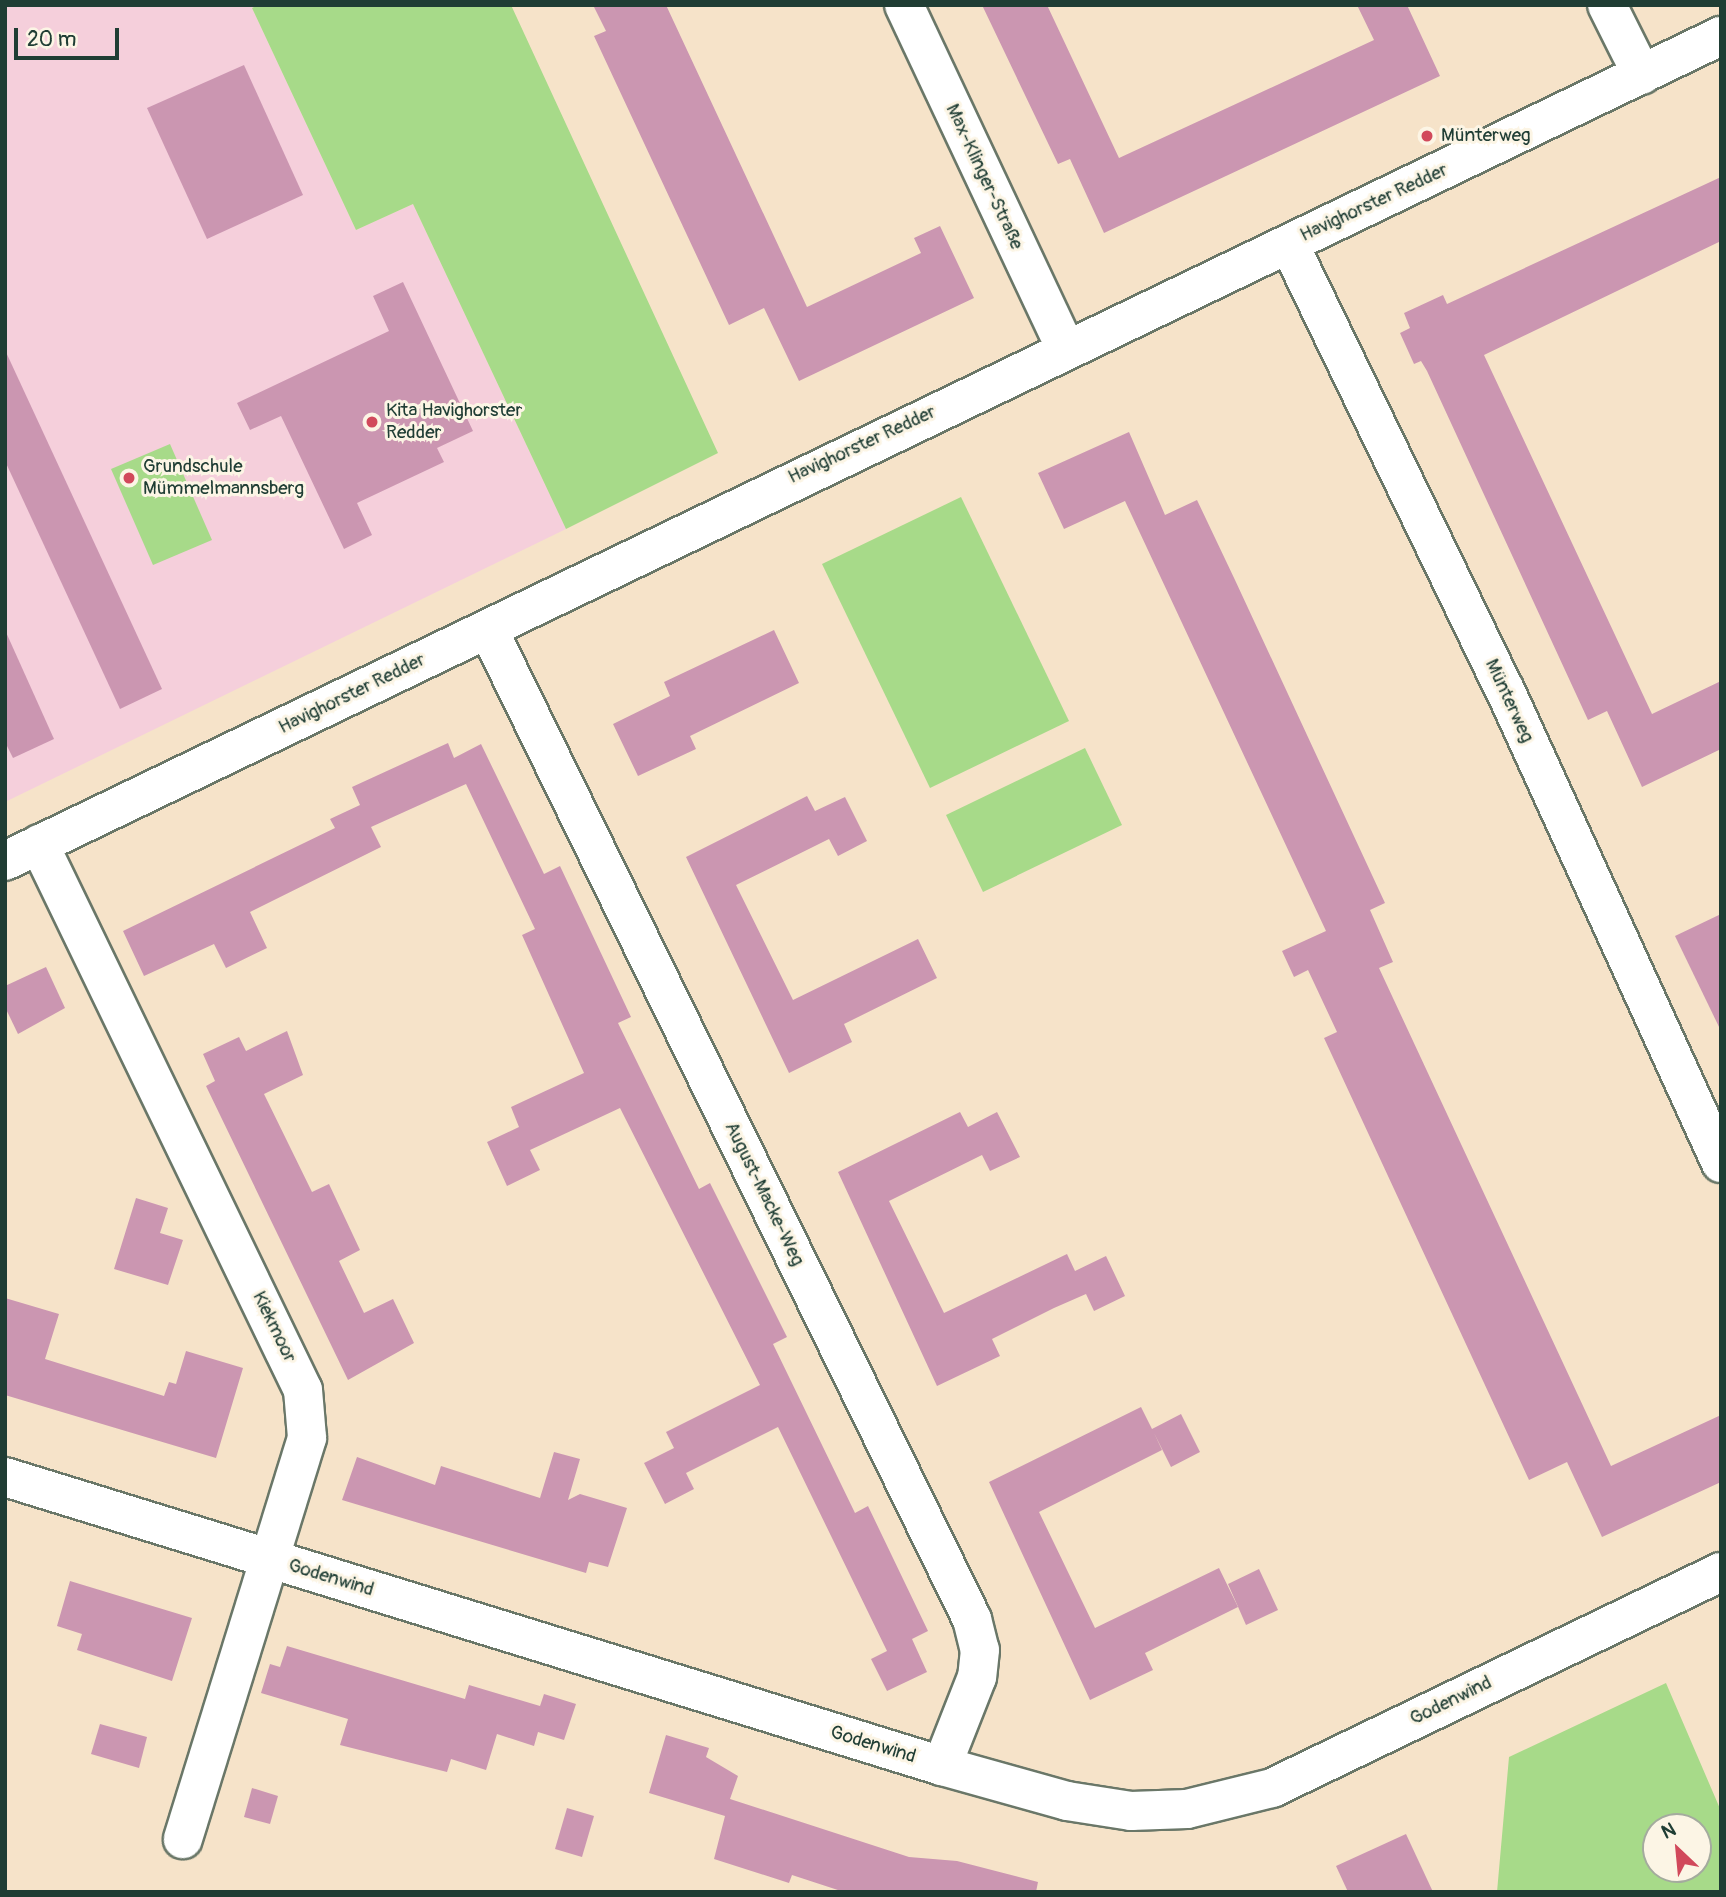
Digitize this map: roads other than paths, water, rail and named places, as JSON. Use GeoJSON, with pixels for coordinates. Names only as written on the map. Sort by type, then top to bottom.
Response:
{"type":"FeatureCollection","features":[{"type":"Feature","properties":{"kind":"street","name":"Max-Klinger-Straße"},"geometry":{"type":"LineString","coordinates":[[904,5],[1066,348]]}},
{"type":"Feature","properties":{"kind":"street"},"geometry":{"type":"LineString","coordinates":[[1608,5],[1642,75]]}},
{"type":"Feature","properties":{"kind":"street","name":"Havighorster Redder"},"geometry":{"type":"LineString","coordinates":[[5,861],[1066,348],[1721,36]]}},
{"type":"Feature","properties":{"kind":"street","name":"Münterweg"},"geometry":{"type":"LineString","coordinates":[[1289,244],[1505,690],[1721,1163]]}},
{"type":"Feature","properties":{"kind":"street","name":"August-Macke-Weg"},"geometry":{"type":"LineString","coordinates":[[488,629],[972,1619],[980,1650],[977,1677],[942,1766]]}},
{"type":"Feature","properties":{"kind":"street","name":"Kiekmoor"},"geometry":{"type":"LineString","coordinates":[[39,844],[303,1390],[307,1438],[273,1560],[183,1839]]}},
{"type":"Feature","properties":{"kind":"street","name":"Godenwind"},"geometry":{"type":"LineString","coordinates":[[5,1477],[942,1766],[1067,1801],[1131,1811],[1238,1799],[1721,1572]]}},
{"type":"Feature","properties":{"kind":"place","name":"Münterweg"},"geometry":{"type":"Point","coordinates":[1427,136]}},
{"type":"Feature","properties":{"kind":"place","name":"Kita Havighorster Redder"},"geometry":{"type":"Point","coordinates":[372,422]}},
{"type":"Feature","properties":{"kind":"place","name":"Grundschule Mümmelmannsberg"},"geometry":{"type":"Point","coordinates":[129,478]}}]}
